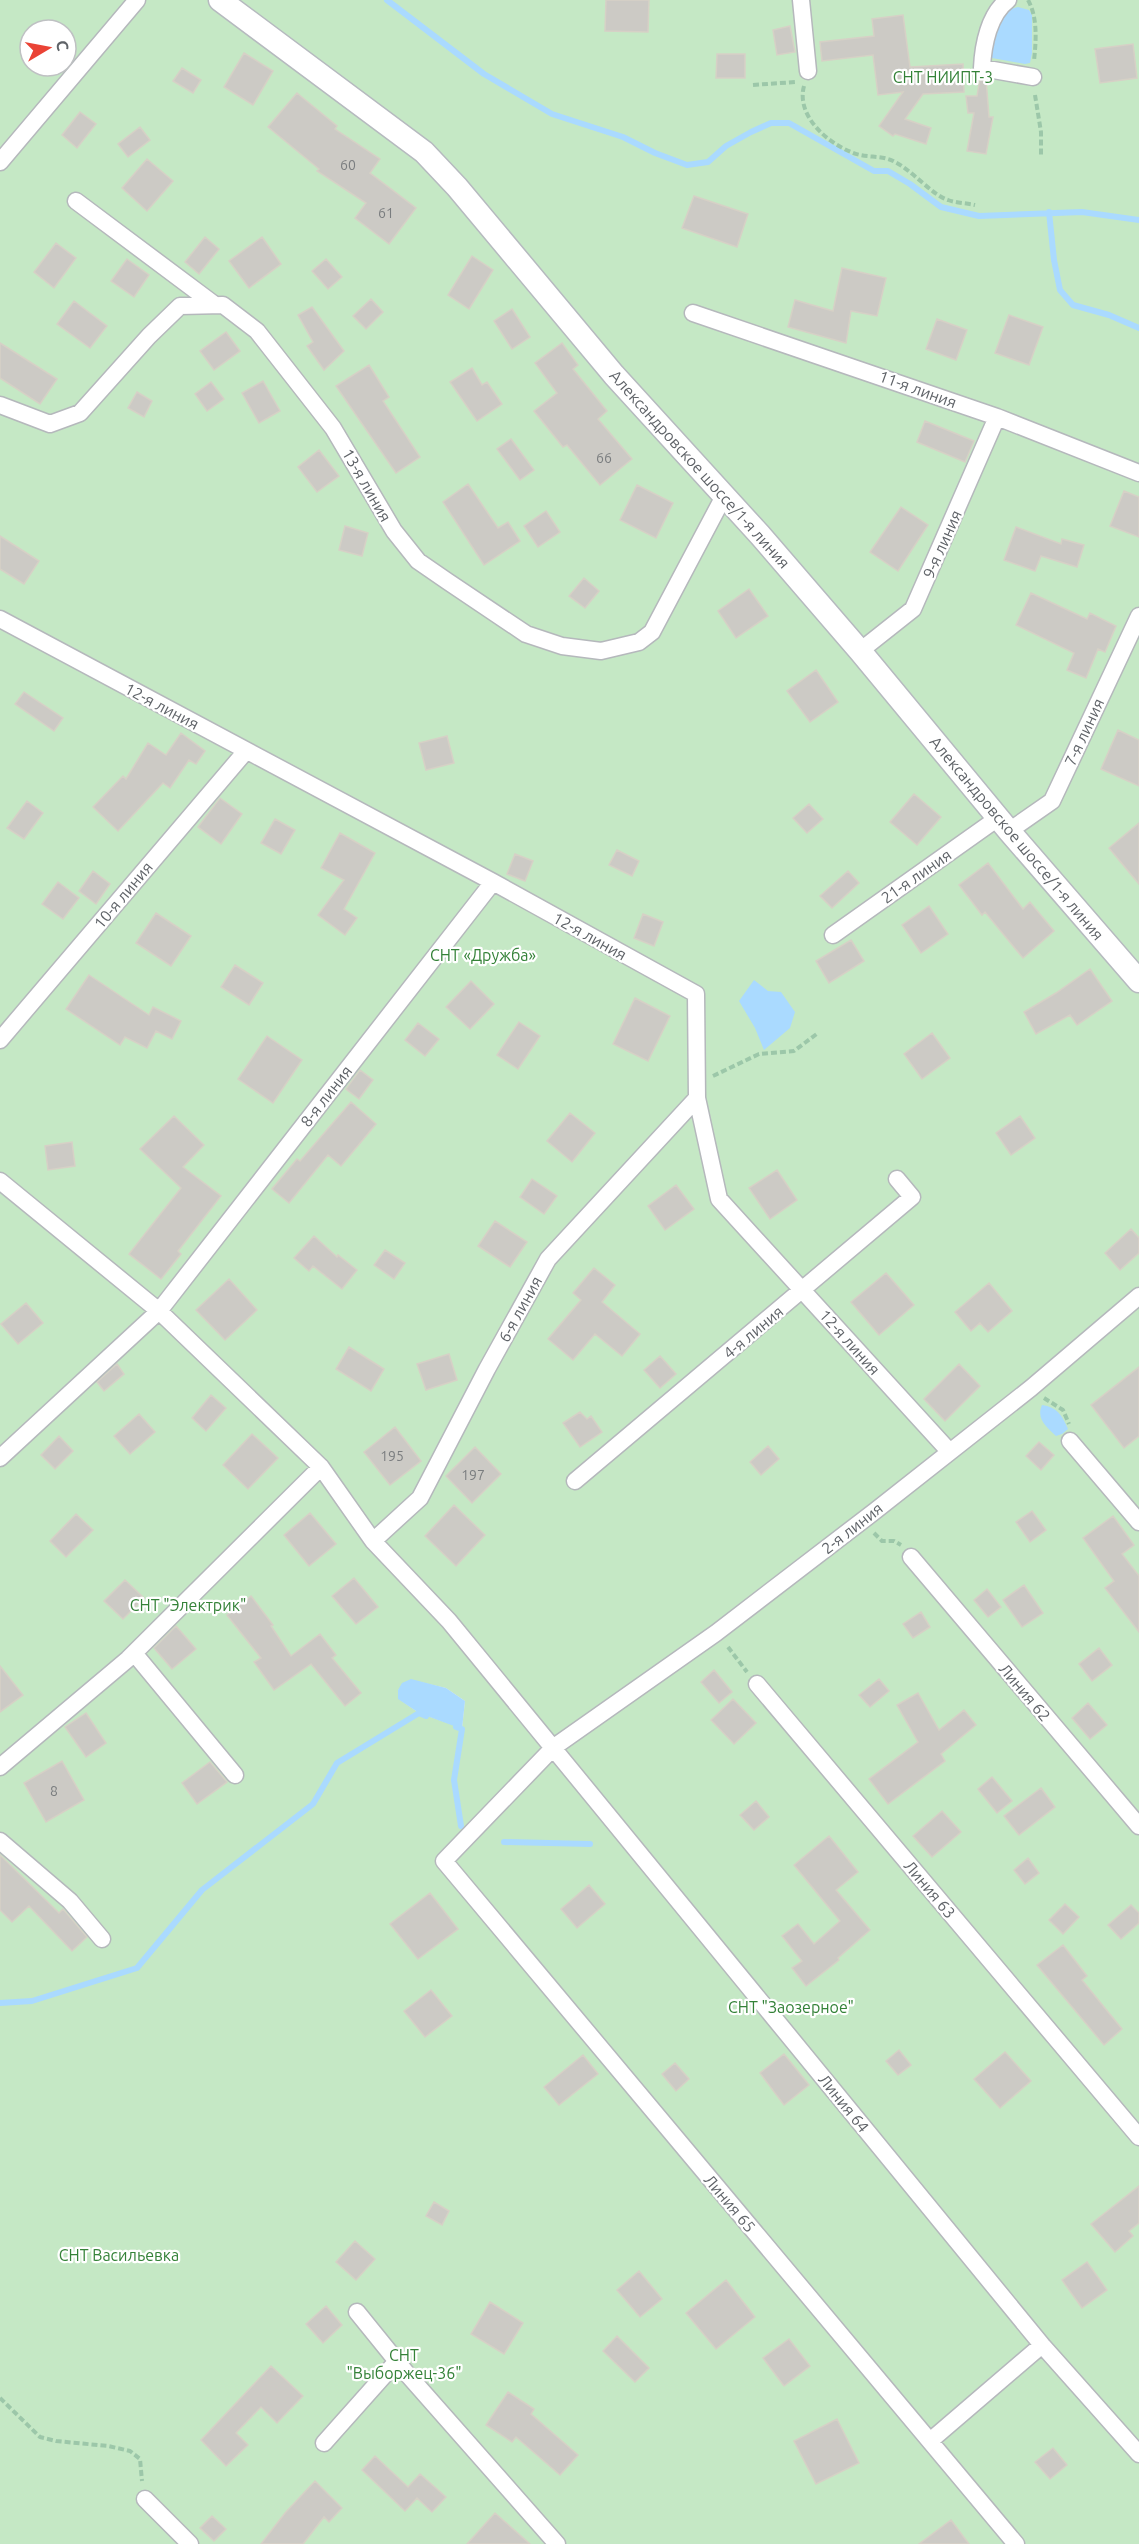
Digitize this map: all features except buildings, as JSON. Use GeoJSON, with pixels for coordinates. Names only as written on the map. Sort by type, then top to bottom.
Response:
{"type":"FeatureCollection","features":[{"type":"Feature","properties":{"kind":"street"},"geometry":{"type":"LineString","coordinates":[[0,162],[137,0]]}},
{"type":"Feature","properties":{"kind":"street","name":"Александровское шоссе/1-я линия"},"geometry":{"type":"LineString","coordinates":[[220,0],[424,152],[457,187],[614,375],[860,651],[1003,824],[1139,981]]}},
{"type":"Feature","properties":{"kind":"street"},"geometry":{"type":"LineString","coordinates":[[801,0],[808,70]]}},
{"type":"Feature","properties":{"kind":"street"},"geometry":{"type":"LineString","coordinates":[[1008,0],[998,8],[983,48],[982,68],[1033,77]]}},
{"type":"Feature","properties":{"kind":"street"},"geometry":{"type":"LineString","coordinates":[[76,201],[215,305]]}},
{"type":"Feature","properties":{"kind":"street","name":"13-я линия"},"geometry":{"type":"LineString","coordinates":[[0,405],[50,424],[80,414],[149,336],[180,306],[223,305],[257,331],[333,428],[394,531],[418,561],[526,634],[562,646],[601,651],[639,642],[652,632],[724,496]]}},
{"type":"Feature","properties":{"kind":"street","name":"11-я линия"},"geometry":{"type":"LineString","coordinates":[[693,312],[998,417],[1139,473]]}},
{"type":"Feature","properties":{"kind":"street","name":"9-я линия"},"geometry":{"type":"LineString","coordinates":[[860,651],[913,609],[998,417]]}},
{"type":"Feature","properties":{"kind":"street","name":"7-я линия"},"geometry":{"type":"LineString","coordinates":[[1003,824],[1052,801],[1139,616]]}},
{"type":"Feature","properties":{"kind":"street","name":"12-я линия"},"geometry":{"type":"LineString","coordinates":[[0,619],[493,882],[696,994],[697,1091],[719,1199],[950,1451]]}},
{"type":"Feature","properties":{"kind":"street","name":"10-я линия"},"geometry":{"type":"LineString","coordinates":[[0,1040],[246,751]]}},
{"type":"Feature","properties":{"kind":"street","name":"21-я линия"},"geometry":{"type":"LineString","coordinates":[[833,935],[1003,824]]}},
{"type":"Feature","properties":{"kind":"street","name":"8-я линия"},"geometry":{"type":"LineString","coordinates":[[0,1458],[159,1311],[493,882]]}},
{"type":"Feature","properties":{"kind":"street","name":"6-я линия"},"geometry":{"type":"LineString","coordinates":[[373,1541],[420,1498],[487,1369],[548,1259],[697,1091]]}},
{"type":"Feature","properties":{"kind":"street","name":"4-я линия"},"geometry":{"type":"LineString","coordinates":[[576,1481],[912,1197],[897,1179]]}},
{"type":"Feature","properties":{"kind":"street","name":"Линия 64"},"geometry":{"type":"LineString","coordinates":[[0,1182],[159,1311],[321,1467],[373,1541],[449,1621],[1042,2345],[1139,2454]]}},
{"type":"Feature","properties":{"kind":"street","name":"2-я линия"},"geometry":{"type":"LineString","coordinates":[[444,1861],[554,1747],[716,1633],[1031,1389],[1139,1296]]}},
{"type":"Feature","properties":{"kind":"street"},"geometry":{"type":"LineString","coordinates":[[1070,1441],[1139,1522]]}},
{"type":"Feature","properties":{"kind":"street"},"geometry":{"type":"LineString","coordinates":[[0,1767],[134,1653],[321,1467]]}},
{"type":"Feature","properties":{"kind":"street","name":"Линия 62"},"geometry":{"type":"LineString","coordinates":[[911,1557],[1139,1826]]}},
{"type":"Feature","properties":{"kind":"street"},"geometry":{"type":"LineString","coordinates":[[134,1653],[235,1775]]}},
{"type":"Feature","properties":{"kind":"street","name":"Линия 63"},"geometry":{"type":"LineString","coordinates":[[757,1684],[1139,2137]]}},
{"type":"Feature","properties":{"kind":"street"},"geometry":{"type":"LineString","coordinates":[[0,1841],[70,1901],[102,1939]]}},
{"type":"Feature","properties":{"kind":"street","name":"Линия 65"},"geometry":{"type":"LineString","coordinates":[[444,1861],[1016,2544]]}},
{"type":"Feature","properties":{"kind":"street"},"geometry":{"type":"LineString","coordinates":[[357,2312],[557,2544]]}},
{"type":"Feature","properties":{"kind":"street"},"geometry":{"type":"LineString","coordinates":[[930,2441],[1042,2345]]}},
{"type":"Feature","properties":{"kind":"street"},"geometry":{"type":"LineString","coordinates":[[324,2443],[397,2361]]}},
{"type":"Feature","properties":{"kind":"street"},"geometry":{"type":"LineString","coordinates":[[145,2499],[190,2544]]}},
{"type":"Feature","properties":{"kind":"path"},"geometry":{"type":"LineString","coordinates":[[1028,0],[1033,10],[1036,43],[1033,77],[1041,132],[1041,157]]}},
{"type":"Feature","properties":{"kind":"path"},"geometry":{"type":"LineString","coordinates":[[753,85],[805,82],[802,93],[806,115],[830,139],[850,152],[866,156],[885,156],[905,166],[946,200],[975,204]]}},
{"type":"Feature","properties":{"kind":"path"},"geometry":{"type":"LineString","coordinates":[[697,1091],[759,1054],[794,1051],[818,1033]]}},
{"type":"Feature","properties":{"kind":"path"},"geometry":{"type":"LineString","coordinates":[[1031,1389],[1064,1410],[1072,1431],[1070,1441]]}},
{"type":"Feature","properties":{"kind":"path"},"geometry":{"type":"LineString","coordinates":[[872,1531],[882,1541],[894,1541],[900,1544],[911,1557]]}},
{"type":"Feature","properties":{"kind":"path"},"geometry":{"type":"LineString","coordinates":[[722,1641],[757,1684]]}},
{"type":"Feature","properties":{"kind":"path"},"geometry":{"type":"LineString","coordinates":[[0,2398],[40,2437],[56,2441],[108,2445],[130,2451],[140,2459],[142,2492],[145,2499]]}},
{"type":"Feature","properties":{"kind":"green space"},"geometry":{"type":"Polygon","coordinates":[[[0,0],[1139,0],[1139,2544],[0,2544],[0,0]],[[411,1680],[398,1690],[399,1699],[419,1713],[462,1728],[465,1701],[446,1688],[411,1680]]]}},
{"type":"Feature","properties":{"kind":"water"},"geometry":{"type":"Polygon","coordinates":[[[1018,7],[1029,10],[1032,15],[1032,53],[1030,63],[1025,64],[992,58],[990,44],[1007,10],[1018,7]]]}},
{"type":"Feature","properties":{"kind":"water"},"geometry":{"type":"Polygon","coordinates":[[[754,980],[768,991],[781,992],[795,1012],[790,1028],[764,1050],[755,1028],[739,1001],[754,980]]]}},
{"type":"Feature","properties":{"kind":"water"},"geometry":{"type":"Polygon","coordinates":[[[1042,1405],[1058,1412],[1068,1429],[1056,1436],[1041,1418],[1042,1405]]]}},
{"type":"Feature","properties":{"kind":"water"},"geometry":{"type":"Polygon","coordinates":[[[411,1679],[446,1688],[465,1701],[462,1729],[419,1713],[398,1699],[398,1690],[402,1683],[411,1679]]]}},
{"type":"Feature","properties":{"kind":"waterway"},"geometry":{"type":"LineString","coordinates":[[387,0],[484,74],[552,114],[623,137],[655,153],[687,165],[708,162],[726,146],[771,123],[789,123],[874,171],[888,171],[941,207],[979,216],[1082,212],[1139,220]]}},
{"type":"Feature","properties":{"kind":"waterway"},"geometry":{"type":"LineString","coordinates":[[1049,212],[1060,290],[1073,305],[1109,315],[1139,328]]}},
{"type":"Feature","properties":{"kind":"waterway"},"geometry":{"type":"LineString","coordinates":[[0,2003],[32,2001],[137,1968],[202,1890],[313,1804],[337,1763],[419,1713],[426,1716]]}},
{"type":"Feature","properties":{"kind":"waterway"},"geometry":{"type":"LineString","coordinates":[[456,1727],[462,1729],[454,1780],[461,1826]]}},
{"type":"Feature","properties":{"kind":"waterway"},"geometry":{"type":"LineString","coordinates":[[504,1842],[590,1844]]}},
{"type":"Feature","properties":{"kind":"park label","name":"СНТ НИИПТ-3"},"geometry":{"type":"Point","coordinates":[943,77]}},
{"type":"Feature","properties":{"kind":"park label","name":"СНТ «Дружба»"},"geometry":{"type":"Point","coordinates":[483,955]}},
{"type":"Feature","properties":{"kind":"park label","name":"СНТ \"Электрик\""},"geometry":{"type":"Point","coordinates":[188,1605]}},
{"type":"Feature","properties":{"kind":"park label","name":"СНТ \"Заозерное\""},"geometry":{"type":"Point","coordinates":[791,2007]}},
{"type":"Feature","properties":{"kind":"park label","name":"СНТ Васильевка"},"geometry":{"type":"Point","coordinates":[119,2255]}},
{"type":"Feature","properties":{"kind":"park label","name":"СНТ \"Выборжец-36\""},"geometry":{"type":"Point","coordinates":[404,2364]}}]}
